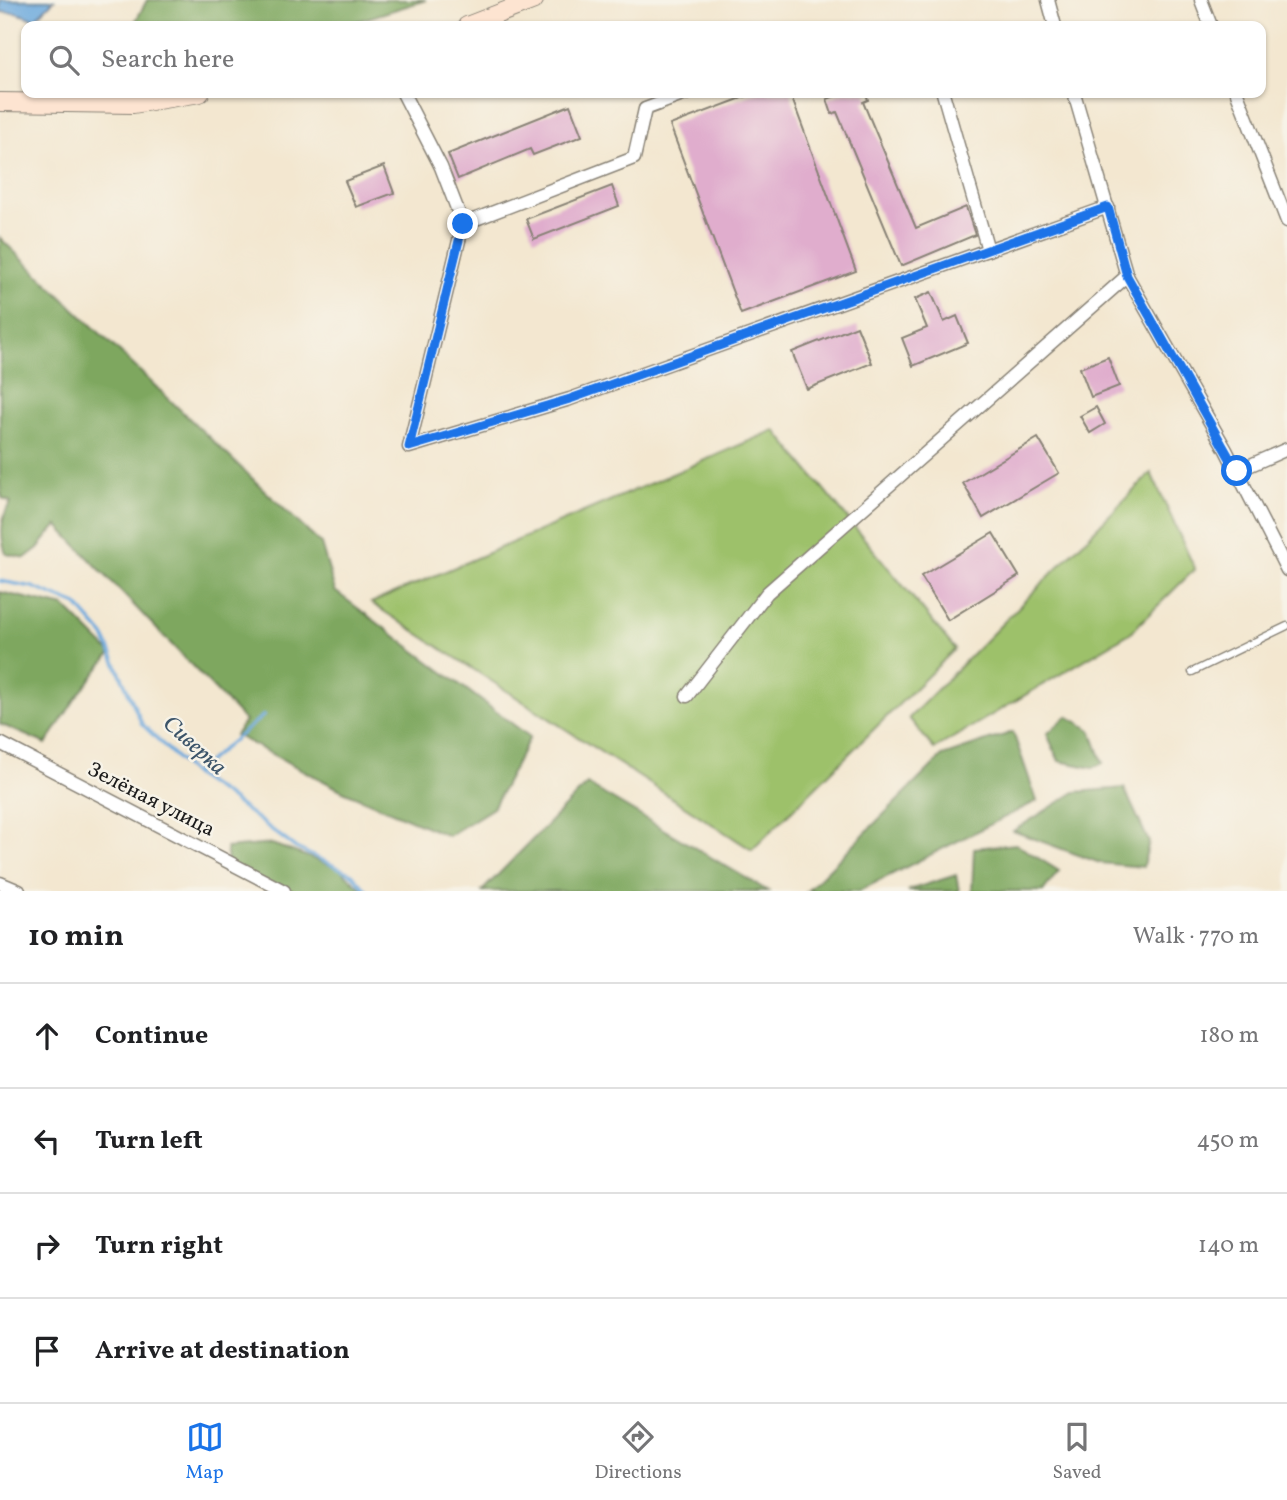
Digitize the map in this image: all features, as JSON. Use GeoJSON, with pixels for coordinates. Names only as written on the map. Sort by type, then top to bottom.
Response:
{"type":"FeatureCollection","features":[{"type":"Feature","properties":{"kind":"main road"},"geometry":{"type":"LineString","coordinates":[[480,21],[534,0]]}},
{"type":"Feature","properties":{"kind":"main road"},"geometry":{"type":"LineString","coordinates":[[0,102],[133,104],[170,98]]}},
{"type":"Feature","properties":{"kind":"street"},"geometry":{"type":"LineString","coordinates":[[1048,0],[1054,21]]}},
{"type":"Feature","properties":{"kind":"street"},"geometry":{"type":"LineString","coordinates":[[1201,0],[1209,21]]}},
{"type":"Feature","properties":{"kind":"street"},"geometry":{"type":"LineString","coordinates":[[406,98],[441,167],[463,224],[409,447],[570,399],[1108,207]]}},
{"type":"Feature","properties":{"kind":"street"},"geometry":{"type":"LineString","coordinates":[[463,224],[634,158],[645,109],[675,98]]}},
{"type":"Feature","properties":{"kind":"street"},"geometry":{"type":"LineString","coordinates":[[944,98],[988,250]]}},
{"type":"Feature","properties":{"kind":"street"},"geometry":{"type":"LineString","coordinates":[[1075,98],[1127,276],[1237,471],[1287,569]]}},
{"type":"Feature","properties":{"kind":"street"},"geometry":{"type":"LineString","coordinates":[[1239,98],[1287,221]]}},
{"type":"Feature","properties":{"kind":"street"},"geometry":{"type":"LineString","coordinates":[[687,696],[767,593],[1127,276]]}},
{"type":"Feature","properties":{"kind":"street"},"geometry":{"type":"LineString","coordinates":[[1237,471],[1287,449]]}},
{"type":"Feature","properties":{"kind":"street","name":"Зелёная улица"},"geometry":{"type":"LineString","coordinates":[[0,743],[284,891]]}},
{"type":"Feature","properties":{"kind":"street"},"geometry":{"type":"LineString","coordinates":[[0,883],[19,891]]}},
{"type":"Feature","properties":{"kind":"lane"},"geometry":{"type":"LineString","coordinates":[[1192,672],[1287,626]]}},
{"type":"Feature","properties":{"kind":"green space"},"geometry":{"type":"Polygon","coordinates":[[[147,0],[426,0],[358,21],[136,21],[147,0]]]}},
{"type":"Feature","properties":{"kind":"green space"},"geometry":{"type":"Polygon","coordinates":[[[0,238],[321,544],[335,591],[530,737],[493,808],[448,836],[343,791],[235,735],[245,721],[57,525],[38,548],[25,558],[6,554],[2,527],[11,502],[2,498],[0,485],[0,238]]]}},
{"type":"Feature","properties":{"kind":"green space"},"geometry":{"type":"Polygon","coordinates":[[[775,430],[955,649],[752,850],[371,603],[775,430]]]}},
{"type":"Feature","properties":{"kind":"green space"},"geometry":{"type":"Polygon","coordinates":[[[1151,473],[1195,569],[1130,633],[934,749],[909,718],[1151,473]]]}},
{"type":"Feature","properties":{"kind":"green space"},"geometry":{"type":"Polygon","coordinates":[[[0,592],[65,607],[111,653],[76,698],[46,744],[0,724],[0,592]]]}},
{"type":"Feature","properties":{"kind":"green space"},"geometry":{"type":"Polygon","coordinates":[[[1067,716],[1091,730],[1103,763],[1093,768],[1059,761],[1047,734],[1067,716]]]}},
{"type":"Feature","properties":{"kind":"green space"},"geometry":{"type":"Polygon","coordinates":[[[1013,732],[1037,801],[859,891],[807,891],[942,756],[1013,732]]]}},
{"type":"Feature","properties":{"kind":"green space"},"geometry":{"type":"Polygon","coordinates":[[[587,784],[768,891],[482,891],[587,784]]]}},
{"type":"Feature","properties":{"kind":"green space"},"geometry":{"type":"Polygon","coordinates":[[[1124,788],[1149,842],[1143,867],[1100,863],[1013,831],[1075,792],[1124,788]]]}},
{"type":"Feature","properties":{"kind":"green space"},"geometry":{"type":"Polygon","coordinates":[[[272,844],[339,868],[364,891],[275,891],[229,869],[226,848],[272,844]]]}},
{"type":"Feature","properties":{"kind":"green space"},"geometry":{"type":"Polygon","coordinates":[[[1016,844],[1059,871],[1043,891],[972,891],[974,848],[1016,844]]]}},
{"type":"Feature","properties":{"kind":"green space"},"geometry":{"type":"Polygon","coordinates":[[[956,875],[959,891],[908,891],[912,889],[956,875]]]}},
{"type":"Feature","properties":{"kind":"water"},"geometry":{"type":"Polygon","coordinates":[[[0,0],[54,0],[35,19],[16,13],[0,12],[0,0]]]}},
{"type":"Feature","properties":{"kind":"building"},"geometry":{"type":"Polygon","coordinates":[[[742,98],[792,98],[856,271],[741,314],[670,125],[742,98]]]}},
{"type":"Feature","properties":{"kind":"building"},"geometry":{"type":"Polygon","coordinates":[[[867,98],[863,102],[916,228],[966,207],[975,235],[901,266],[837,112],[832,114],[827,99],[867,98]]]}},
{"type":"Feature","properties":{"kind":"building"},"geometry":{"type":"Polygon","coordinates":[[[570,105],[582,136],[533,155],[530,149],[458,179],[448,154],[570,105]]]}},
{"type":"Feature","properties":{"kind":"building"},"geometry":{"type":"Polygon","coordinates":[[[384,166],[394,193],[356,207],[345,181],[384,166]]]}},
{"type":"Feature","properties":{"kind":"building"},"geometry":{"type":"Polygon","coordinates":[[[612,186],[619,206],[534,239],[526,219],[612,186]]]}},
{"type":"Feature","properties":{"kind":"building"},"geometry":{"type":"Polygon","coordinates":[[[931,292],[944,322],[957,316],[968,343],[913,366],[902,338],[927,328],[915,299],[931,292]]]}},
{"type":"Feature","properties":{"kind":"building"},"geometry":{"type":"Polygon","coordinates":[[[857,326],[872,363],[807,389],[792,352],[857,326]]]}},
{"type":"Feature","properties":{"kind":"building"},"geometry":{"type":"Polygon","coordinates":[[[1108,357],[1119,386],[1091,397],[1080,368],[1108,357]]]}},
{"type":"Feature","properties":{"kind":"building"},"geometry":{"type":"Polygon","coordinates":[[[1096,407],[1105,424],[1090,433],[1080,416],[1096,407]]]}},
{"type":"Feature","properties":{"kind":"building"},"geometry":{"type":"Polygon","coordinates":[[[1038,438],[1059,473],[983,518],[963,483],[1038,438]]]}},
{"type":"Feature","properties":{"kind":"building"},"geometry":{"type":"Polygon","coordinates":[[[993,533],[1019,576],[948,620],[921,576],[993,533]]]}},
{"type":"Feature","properties":{"kind":"waterway","name":"Сиверка"},"geometry":{"type":"LineString","coordinates":[[0,581],[33,587],[77,605],[104,636],[142,724],[193,774],[296,848],[352,874],[367,891]]}},
{"type":"Feature","properties":{"kind":"waterway"},"geometry":{"type":"LineString","coordinates":[[193,774],[264,715]]}},
{"type":"Feature","properties":{"kind":"route"},"geometry":{"type":"LineString","coordinates":[[463,224],[409,447],[570,399],[1108,207],[1127,276],[1237,471]]}}]}
